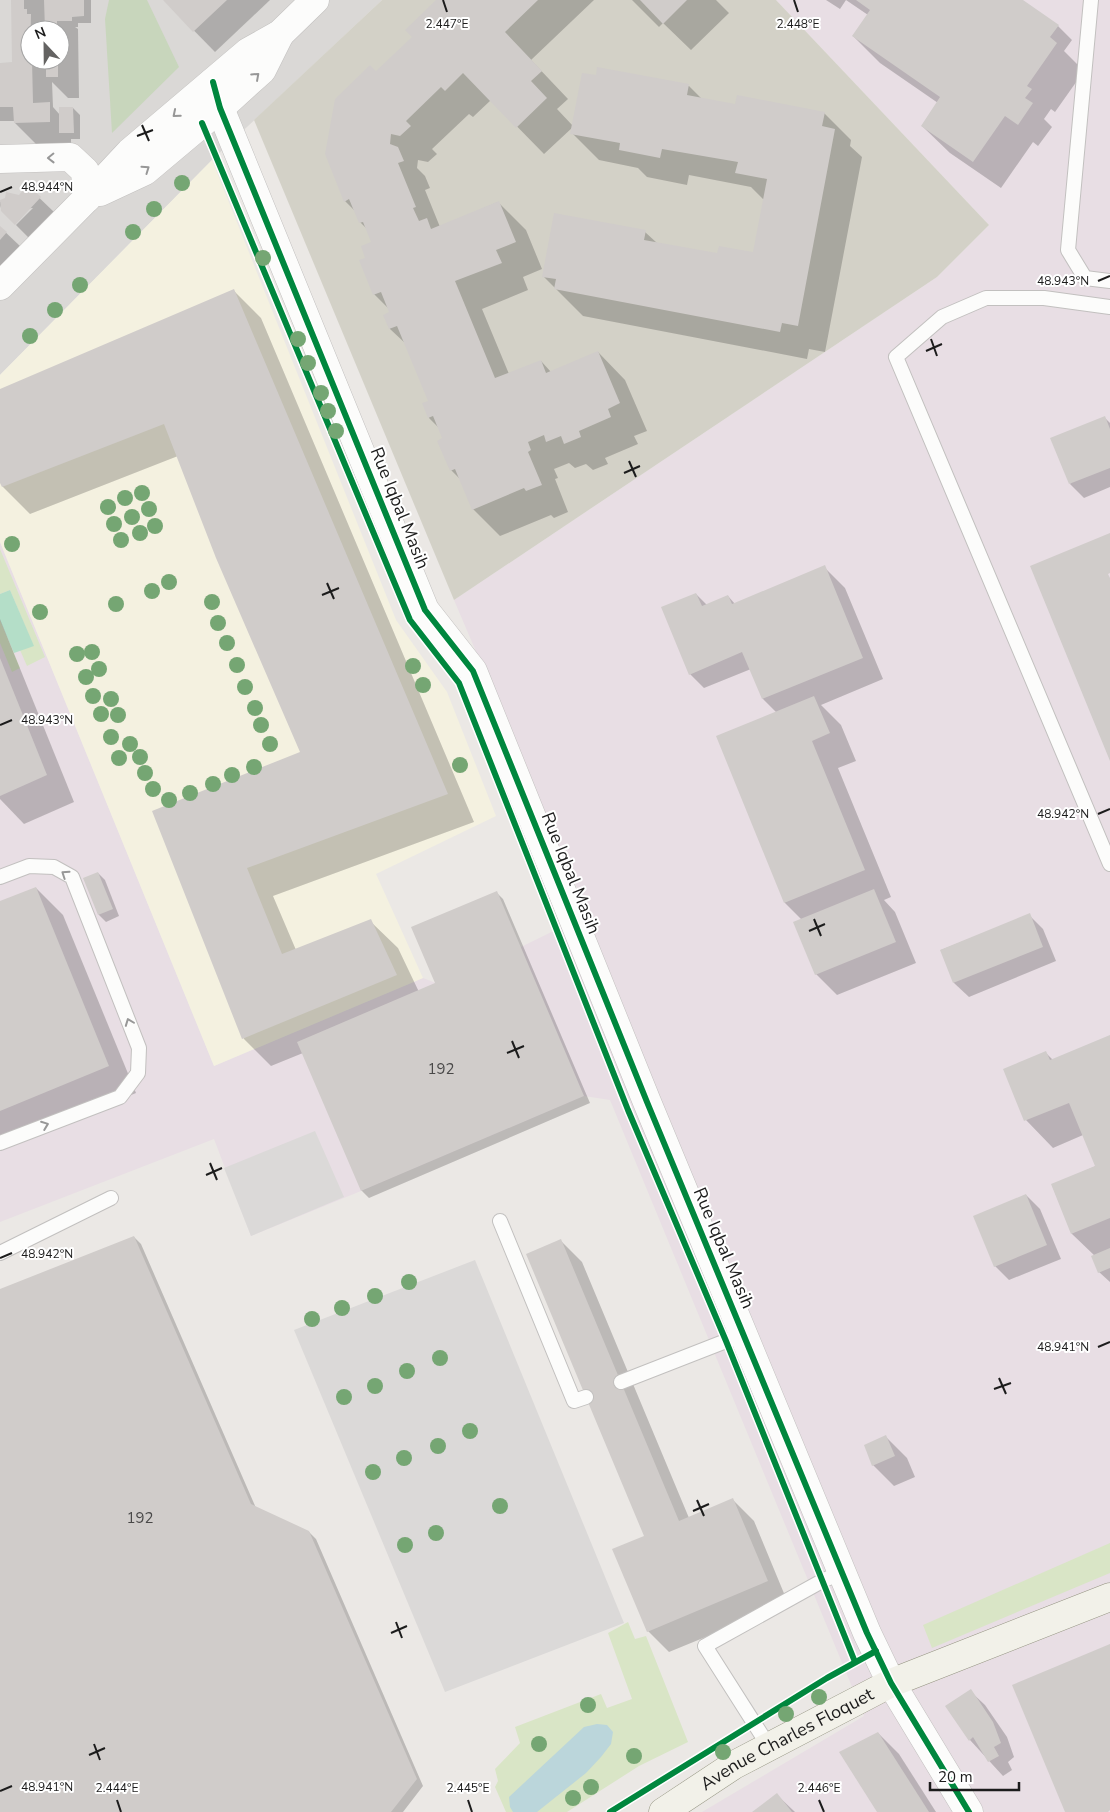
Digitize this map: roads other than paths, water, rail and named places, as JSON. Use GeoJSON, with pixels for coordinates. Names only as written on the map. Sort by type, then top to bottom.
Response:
{"type":"FeatureCollection","features":[{"type":"Feature","properties":{"kind":"main road","name":"Avenue Charles Floquet"},"geometry":{"type":"LineString","coordinates":[[663,1812],[734,1765],[891,1683],[1110,1597]]}},
{"type":"Feature","properties":{"kind":"street"},"geometry":{"type":"LineString","coordinates":[[0,286],[130,152],[248,52],[280,34],[315,0]]}},
{"type":"Feature","properties":{"kind":"street"},"geometry":{"type":"LineString","coordinates":[[87,198],[145,171],[220,108],[262,70],[280,34]]}},
{"type":"Feature","properties":{"kind":"street","name":"Rue Iqbal Masih"},"geometry":{"type":"LineString","coordinates":[[213,82],[220,108],[425,610],[473,671],[651,1111],[867,1633],[891,1683],[970,1812]]}},
{"type":"Feature","properties":{"kind":"street"},"geometry":{"type":"LineString","coordinates":[[0,159],[70,158],[85,171],[87,198]]}},
{"type":"Feature","properties":{"kind":"lane"},"geometry":{"type":"LineString","coordinates":[[1092,0],[1068,250],[1085,278],[1110,281]]}},
{"type":"Feature","properties":{"kind":"lane"},"geometry":{"type":"LineString","coordinates":[[1110,307],[1044,298],[986,298],[942,317],[896,358],[1110,863]]}},
{"type":"Feature","properties":{"kind":"lane"},"geometry":{"type":"LineString","coordinates":[[0,877],[29,866],[54,867],[72,878],[139,1048],[138,1073],[120,1096],[0,1143]]}},
{"type":"Feature","properties":{"kind":"lane"},"geometry":{"type":"LineString","coordinates":[[0,1253],[111,1198]]}},
{"type":"Feature","properties":{"kind":"lane"},"geometry":{"type":"LineString","coordinates":[[500,1221],[574,1401],[586,1396]]}},
{"type":"Feature","properties":{"kind":"lane"},"geometry":{"type":"LineString","coordinates":[[621,1382],[744,1334]]}},
{"type":"Feature","properties":{"kind":"lane"},"geometry":{"type":"LineString","coordinates":[[768,1746],[705,1646],[822,1581],[842,1572]]}},
{"type":"Feature","properties":{"kind":"water"},"geometry":{"type":"Polygon","coordinates":[[[597,1724],[607,1725],[613,1732],[611,1744],[586,1773],[537,1812],[513,1812],[510,1807],[509,1797],[584,1727],[597,1724]]]}}]}
